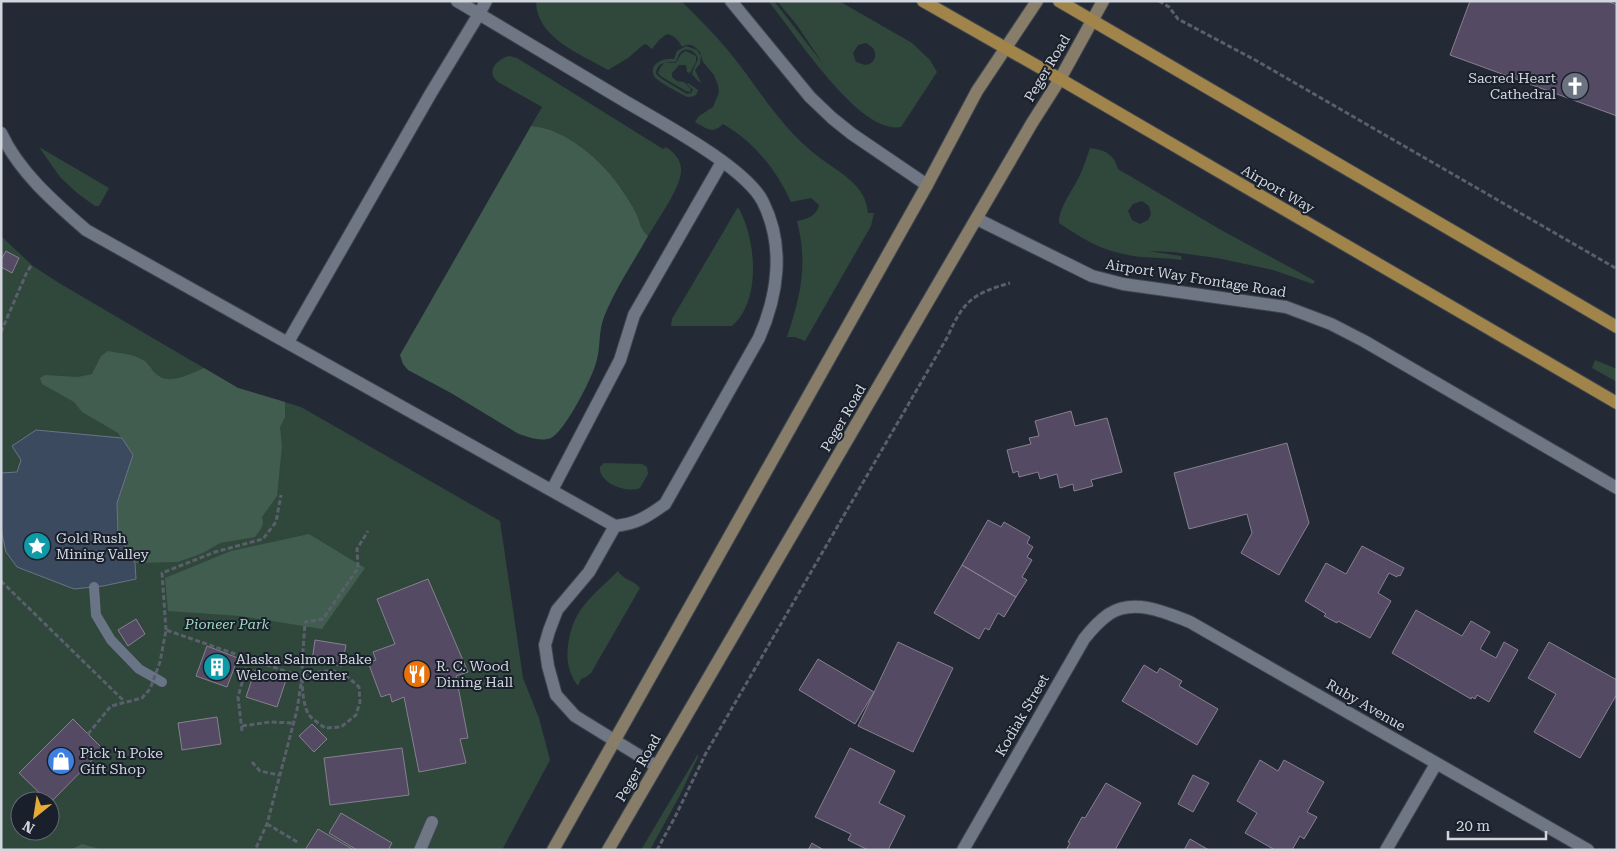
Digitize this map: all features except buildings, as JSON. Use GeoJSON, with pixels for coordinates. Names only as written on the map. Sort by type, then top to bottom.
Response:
{"type":"FeatureCollection","features":[{"type":"Feature","properties":{"kind":"main road","name":"Airport Way"},"geometry":{"type":"LineString","coordinates":[[923,1],[1617,403]]}},
{"type":"Feature","properties":{"kind":"main road"},"geometry":{"type":"LineString","coordinates":[[553,850],[613,740],[927,185],[977,91],[1036,1]]}},
{"type":"Feature","properties":{"kind":"main road"},"geometry":{"type":"LineString","coordinates":[[1059,1],[1617,327]]}},
{"type":"Feature","properties":{"kind":"main road","name":"Peger Road"},"geometry":{"type":"LineString","coordinates":[[608,850],[1032,123],[1060,79],[1103,1]]}},
{"type":"Feature","properties":{"kind":"street"},"geometry":{"type":"LineString","coordinates":[[1,133],[11,152],[29,176],[86,230],[615,526],[630,525],[665,504],[759,338],[769,316],[778,267],[771,224],[762,201],[746,180],[722,162],[678,133],[457,1]]}},
{"type":"Feature","properties":{"kind":"street"},"geometry":{"type":"LineString","coordinates":[[288,342],[486,1]]}},
{"type":"Feature","properties":{"kind":"street"},"geometry":{"type":"LineString","coordinates":[[730,1],[810,96],[832,118],[852,134],[927,185]]}},
{"type":"Feature","properties":{"kind":"street"},"geometry":{"type":"LineString","coordinates":[[552,490],[620,360],[634,315],[722,162]]}},
{"type":"Feature","properties":{"kind":"street","name":"Airport Way Frontage Road"},"geometry":{"type":"LineString","coordinates":[[977,219],[1092,276],[1123,284],[1286,307],[1331,324],[1364,340],[1617,488]]}},
{"type":"Feature","properties":{"kind":"street"},"geometry":{"type":"LineString","coordinates":[[615,526],[589,572],[558,610],[548,630],[545,645],[548,666],[556,695],[575,716],[656,766]]}},
{"type":"Feature","properties":{"kind":"street","name":"Ruby Avenue"},"geometry":{"type":"LineString","coordinates":[[1122,608],[1142,607],[1164,611],[1190,622],[1588,850]]}},
{"type":"Feature","properties":{"kind":"street","name":"Kodiak Street"},"geometry":{"type":"LineString","coordinates":[[963,850],[1084,639],[1109,614],[1122,608]]}},
{"type":"Feature","properties":{"kind":"street"},"geometry":{"type":"LineString","coordinates":[[1386,850],[1436,764]]}},
{"type":"Feature","properties":{"kind":"street"},"geometry":{"type":"LineString","coordinates":[[420,850],[432,822]]}},
{"type":"Feature","properties":{"kind":"path"},"geometry":{"type":"LineString","coordinates":[[1159,1],[1169,7],[1178,19],[1265,66],[1617,269]]}},
{"type":"Feature","properties":{"kind":"path"},"geometry":{"type":"LineString","coordinates":[[1,332],[32,264]]}},
{"type":"Feature","properties":{"kind":"path"},"geometry":{"type":"LineString","coordinates":[[657,850],[706,754],[948,336],[956,317],[975,296],[986,290],[1010,283]]}},
{"type":"Feature","properties":{"kind":"path"},"geometry":{"type":"LineString","coordinates":[[88,734],[111,706],[124,701],[132,702],[142,698],[150,689],[160,662],[166,630],[162,572],[215,552],[263,539],[276,522],[281,496]]}},
{"type":"Feature","properties":{"kind":"path"},"geometry":{"type":"LineString","coordinates":[[255,850],[267,824],[293,723],[302,676],[305,622],[324,619],[354,576],[358,568],[357,549],[368,531]]}},
{"type":"Feature","properties":{"kind":"path"},"geometry":{"type":"LineString","coordinates":[[1,581],[124,701]]}},
{"type":"Feature","properties":{"kind":"path"},"geometry":{"type":"LineString","coordinates":[[166,630],[302,676],[328,670],[345,674],[359,687],[360,702],[356,715],[341,727],[324,728],[310,716],[304,701],[302,676]]}},
{"type":"Feature","properties":{"kind":"path"},"geometry":{"type":"LineString","coordinates":[[242,731],[238,697],[249,658]]}},
{"type":"Feature","properties":{"kind":"path"},"geometry":{"type":"LineString","coordinates":[[242,726],[270,722],[293,723]]}},
{"type":"Feature","properties":{"kind":"path"},"geometry":{"type":"LineString","coordinates":[[252,762],[260,771],[279,775]]}},
{"type":"Feature","properties":{"kind":"path"},"geometry":{"type":"LineString","coordinates":[[267,824],[299,843]]}},
{"type":"Feature","properties":{"kind":"green space"},"geometry":{"type":"Polygon","coordinates":[[[536,1],[681,1],[738,62],[770,106],[793,133],[820,158],[857,187],[866,203],[868,213],[874,213],[871,226],[805,341],[795,337],[787,337],[796,307],[801,279],[802,251],[797,221],[814,214],[819,205],[811,198],[791,202],[779,179],[763,157],[734,131],[723,124],[712,130],[695,122],[699,116],[713,107],[719,92],[714,75],[703,62],[700,52],[692,45],[682,47],[676,38],[667,34],[652,49],[646,44],[643,45],[628,58],[608,70],[573,51],[552,35],[543,25],[538,14],[536,1]]]}},
{"type":"Feature","properties":{"kind":"green space"},"geometry":{"type":"Polygon","coordinates":[[[768,1],[774,1],[823,64],[797,25],[777,1],[839,1],[912,43],[930,60],[937,72],[901,127],[884,125],[866,115],[847,99],[810,56],[768,1]],[[866,43],[858,45],[853,53],[856,62],[865,65],[871,63],[875,57],[873,48],[866,43]]]}},
{"type":"Feature","properties":{"kind":"green space"},"geometry":{"type":"Polygon","coordinates":[[[686,46],[697,50],[701,56],[700,64],[695,70],[701,83],[692,74],[698,59],[690,50],[681,51],[676,62],[660,65],[656,74],[687,94],[693,90],[688,83],[698,90],[696,95],[689,97],[659,81],[653,72],[653,68],[658,62],[674,59],[677,51],[686,46]]]}},
{"type":"Feature","properties":{"kind":"green space"},"geometry":{"type":"Polygon","coordinates":[[[686,51],[696,56],[696,62],[690,73],[687,72],[686,65],[679,65],[672,73],[672,77],[677,81],[684,82],[691,89],[690,92],[658,73],[664,63],[676,63],[681,54],[686,51]]]}},
{"type":"Feature","properties":{"kind":"green space"},"geometry":{"type":"Polygon","coordinates":[[[509,56],[517,58],[663,149],[666,147],[674,153],[681,166],[680,179],[669,202],[648,236],[624,193],[605,169],[569,140],[543,128],[531,126],[542,107],[494,78],[494,66],[500,60],[509,56]]]}},
{"type":"Feature","properties":{"kind":"green space"},"geometry":{"type":"Polygon","coordinates":[[[531,126],[544,128],[570,140],[605,168],[631,204],[648,236],[608,307],[601,328],[596,363],[584,391],[557,433],[551,438],[542,439],[517,433],[451,393],[408,370],[403,364],[400,355],[531,126]]]}},
{"type":"Feature","properties":{"kind":"green space"},"geometry":{"type":"Polygon","coordinates":[[[39,147],[109,188],[99,206],[95,206],[77,193],[60,177],[39,147]]]}},
{"type":"Feature","properties":{"kind":"green space"},"geometry":{"type":"Polygon","coordinates":[[[1090,148],[1108,154],[1114,160],[1118,169],[1221,230],[1315,281],[1313,284],[1273,270],[1217,258],[1173,252],[1148,251],[1181,256],[1182,260],[1118,253],[1098,246],[1080,236],[1059,223],[1059,217],[1080,175],[1090,148]],[[1142,201],[1133,204],[1128,211],[1132,220],[1140,224],[1148,220],[1151,214],[1149,206],[1142,201]]]}},
{"type":"Feature","properties":{"kind":"green space"},"geometry":{"type":"Polygon","coordinates":[[[738,207],[749,235],[753,268],[752,285],[742,315],[732,326],[671,326],[672,319],[738,207]]]}},
{"type":"Feature","properties":{"kind":"green space","name":"Pioneer Park"},"geometry":{"type":"Polygon","coordinates":[[[1,236],[33,266],[59,283],[238,388],[301,407],[500,521],[523,678],[539,718],[550,760],[502,850],[1,850],[1,236]]]}},
{"type":"Feature","properties":{"kind":"green space"},"geometry":{"type":"Polygon","coordinates":[[[108,351],[139,358],[145,361],[154,372],[167,379],[180,378],[204,368],[238,388],[285,402],[285,417],[280,427],[282,446],[277,496],[262,517],[262,525],[255,537],[220,543],[203,553],[178,562],[135,563],[118,534],[117,503],[133,455],[118,433],[82,412],[74,402],[42,384],[40,378],[45,375],[78,377],[92,374],[101,356],[108,351]]]}},
{"type":"Feature","properties":{"kind":"green space"},"geometry":{"type":"Polygon","coordinates":[[[1595,360],[1617,369],[1617,382],[1592,368],[1595,360]]]}},
{"type":"Feature","properties":{"kind":"green space"},"geometry":{"type":"Polygon","coordinates":[[[604,463],[642,464],[647,467],[648,474],[640,488],[622,488],[615,486],[604,478],[600,467],[604,463]]]}},
{"type":"Feature","properties":{"kind":"green space"},"geometry":{"type":"Polygon","coordinates":[[[309,534],[365,568],[322,629],[240,616],[168,611],[165,578],[231,551],[309,534]]]}},
{"type":"Feature","properties":{"kind":"green space"},"geometry":{"type":"Polygon","coordinates":[[[618,571],[640,588],[591,673],[581,679],[578,686],[570,672],[567,657],[570,633],[574,622],[585,604],[618,571]]]}},
{"type":"Feature","properties":{"kind":"green space"},"geometry":{"type":"Polygon","coordinates":[[[698,754],[680,795],[650,850],[641,850],[698,754]]]}},
{"type":"Feature","properties":{"kind":"green space"},"geometry":{"type":"Polygon","coordinates":[[[82,844],[103,850],[70,850],[82,844]]]}},
{"type":"Feature","properties":{"kind":"water"},"geometry":{"type":"Polygon","coordinates":[[[36,430],[122,438],[133,455],[117,503],[118,534],[135,563],[136,579],[103,586],[74,589],[17,567],[6,552],[1,530],[1,473],[17,472],[21,460],[12,446],[36,430]]]}},
{"type":"Feature","properties":{"kind":"waterway"},"geometry":{"type":"LineString","coordinates":[[94,587],[96,615],[111,640],[139,669],[162,682]]}},
{"type":"Feature","properties":{"kind":"place","name":"Sacred Heart Cathedral"},"geometry":{"type":"Point","coordinates":[1575,86]}},
{"type":"Feature","properties":{"kind":"place","name":"Gold Rush Mining Valley"},"geometry":{"type":"Point","coordinates":[37,546]}},
{"type":"Feature","properties":{"kind":"place","name":"Alaska Salmon Bake Welcome Center"},"geometry":{"type":"Point","coordinates":[217,667]}},
{"type":"Feature","properties":{"kind":"place","name":"R. C. Wood Dining Hall"},"geometry":{"type":"Point","coordinates":[417,674]}},
{"type":"Feature","properties":{"kind":"place","name":"Pick 'n Poke Gift Shop"},"geometry":{"type":"Point","coordinates":[61,761]}}]}
